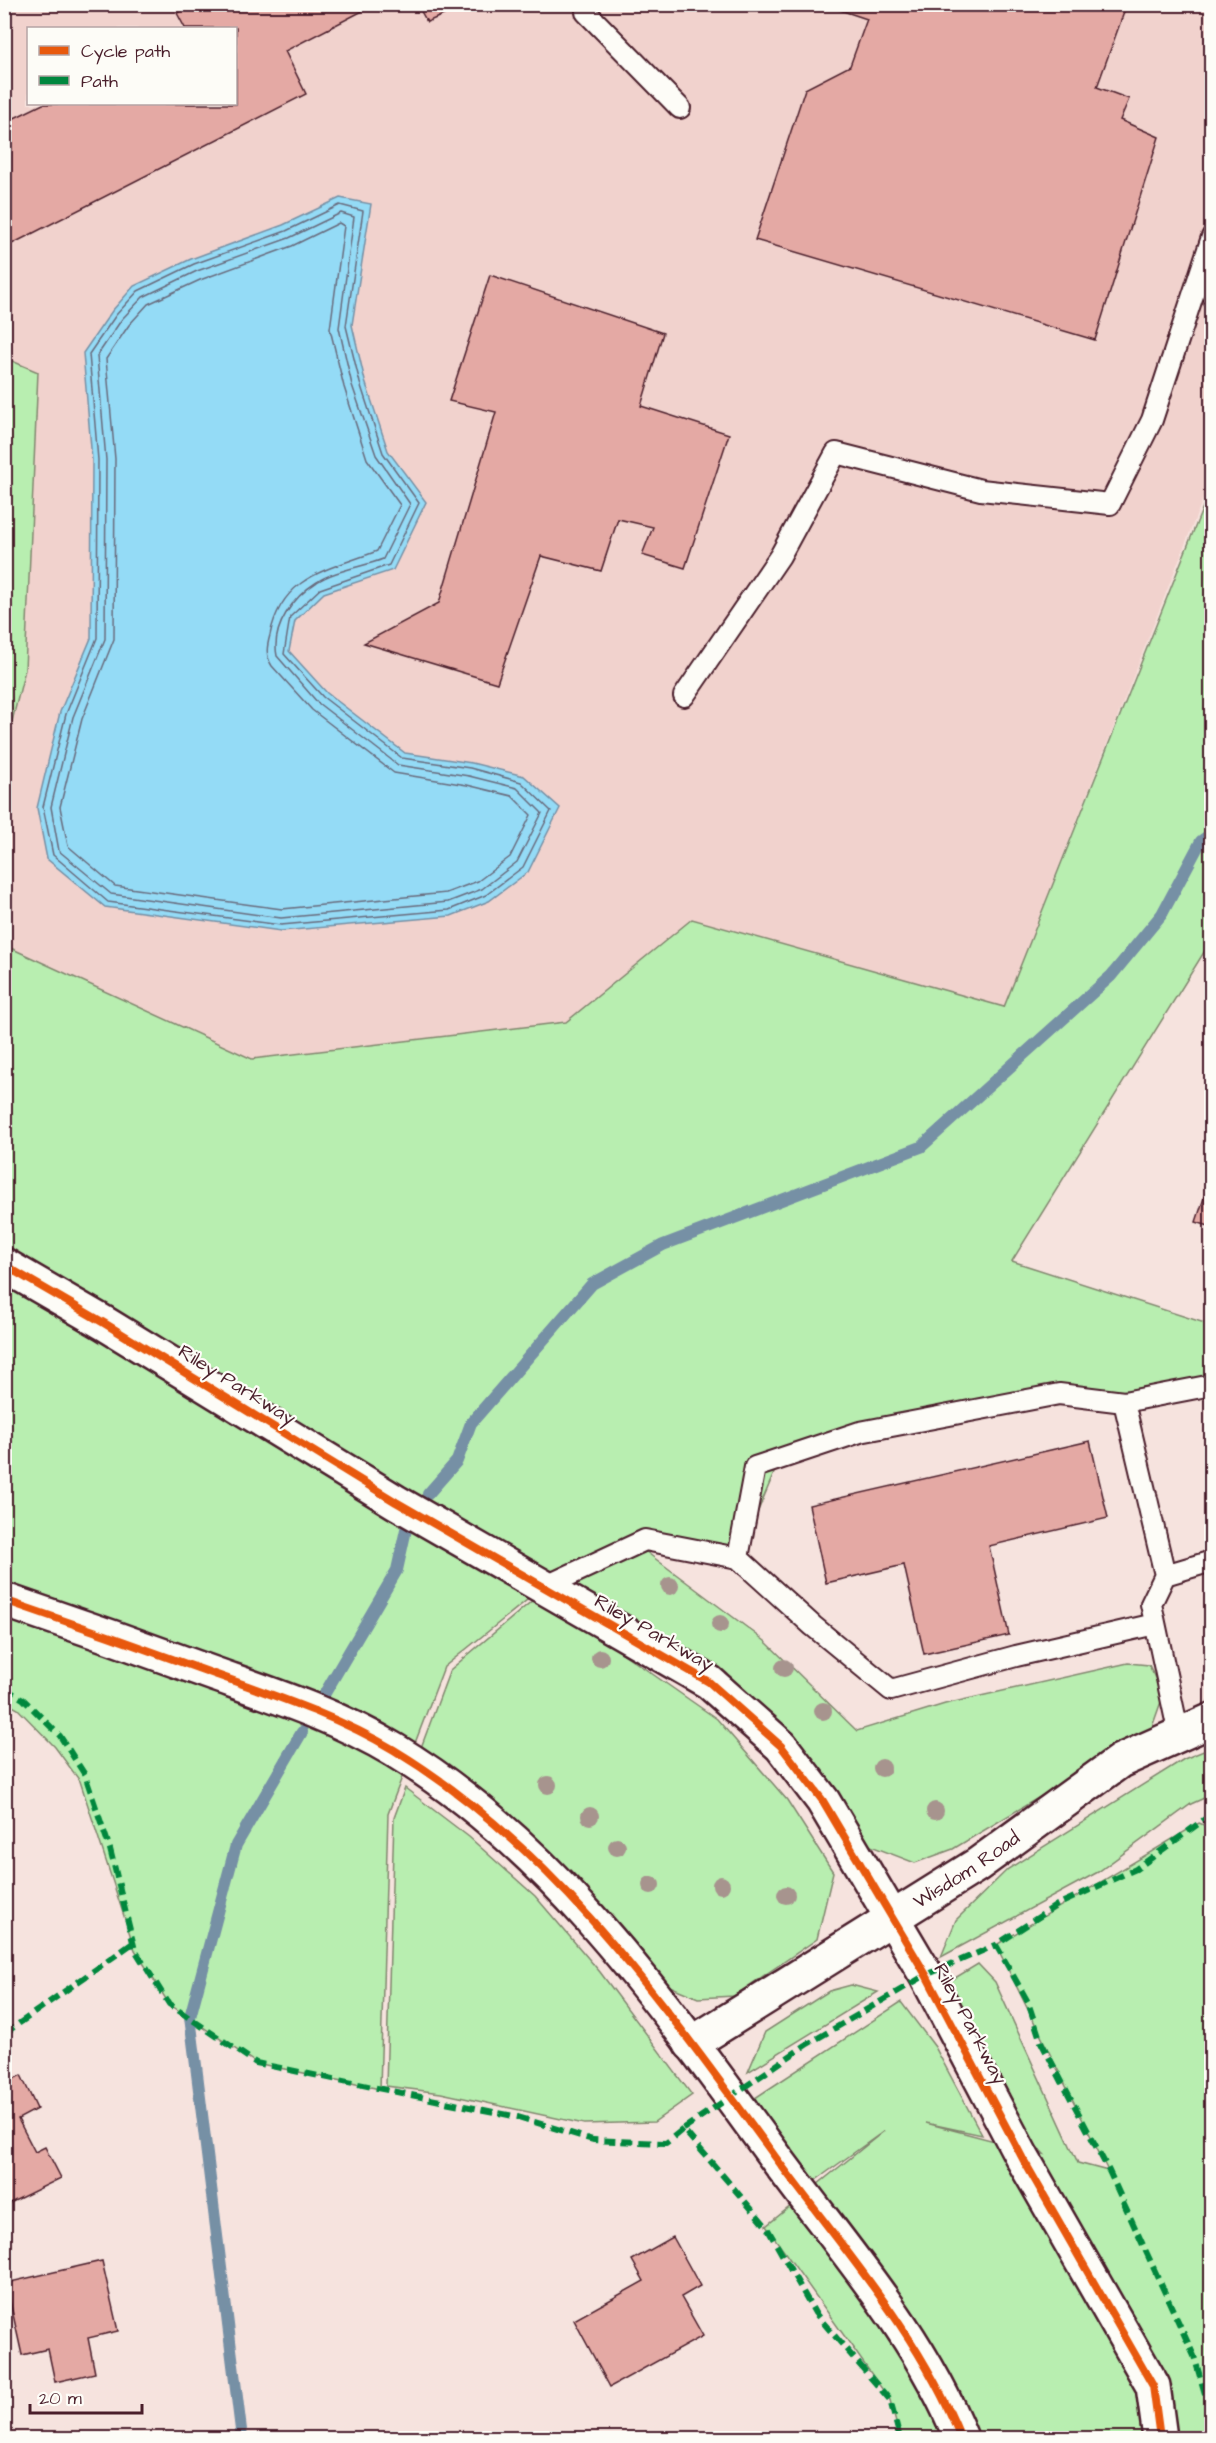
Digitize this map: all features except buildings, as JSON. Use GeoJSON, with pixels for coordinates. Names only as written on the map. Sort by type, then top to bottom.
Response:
{"type":"FeatureCollection","features":[{"type":"Feature","properties":{"kind":"street","name":"Riley Parkway"},"geometry":{"type":"LineString","coordinates":[[4,1265],[543,1588],[709,1682],[781,1746],[823,1801],[926,1975],[1023,2159],[1153,2386],[1160,2439]]}},
{"type":"Feature","properties":{"kind":"street"},"geometry":{"type":"LineString","coordinates":[[4,1600],[276,1696],[390,1748],[444,1782],[491,1818],[559,1882],[659,2000],[888,2303],[949,2408],[961,2439]]}},
{"type":"Feature","properties":{"kind":"street","name":"Wisdom Road"},"geometry":{"type":"LineString","coordinates":[[691,2044],[977,1865],[1120,1761],[1212,1720]]}},
{"type":"Feature","properties":{"kind":"lane"},"geometry":{"type":"LineString","coordinates":[[586,4],[586,12],[680,108]]}},
{"type":"Feature","properties":{"kind":"lane"},"geometry":{"type":"LineString","coordinates":[[684,696],[780,556],[836,453],[981,490],[1110,504],[1152,420],[1212,237]]}},
{"type":"Feature","properties":{"kind":"lane"},"geometry":{"type":"LineString","coordinates":[[738,1558],[755,1467],[860,1432],[1059,1394],[1124,1402],[1212,1384]]}},
{"type":"Feature","properties":{"kind":"lane"},"geometry":{"type":"LineString","coordinates":[[1124,1402],[1165,1575],[1151,1604],[1179,1735]]}},
{"type":"Feature","properties":{"kind":"lane"},"geometry":{"type":"LineString","coordinates":[[543,1588],[645,1540],[738,1558],[813,1626],[891,1690],[1016,1656],[1155,1624]]}},
{"type":"Feature","properties":{"kind":"lane"},"geometry":{"type":"LineString","coordinates":[[1165,1575],[1212,1561]]}},
{"type":"Feature","properties":{"kind":"shaded area"},"geometry":{"type":"Polygon","coordinates":[[[5,5],[1211,5],[1211,478],[1004,1007],[692,919],[566,1022],[252,1059],[5,945],[5,749],[25,670],[38,372],[5,358],[5,5]]]}},
{"type":"Feature","properties":{"kind":"green space"},"geometry":{"type":"Polygon","coordinates":[[[5,358],[38,372],[25,670],[5,749],[5,358]]]}},
{"type":"Feature","properties":{"kind":"green space"},"geometry":{"type":"Polygon","coordinates":[[[1211,487],[1211,941],[1012,1261],[1211,1325],[1211,1384],[1124,1402],[969,1410],[780,1459],[738,1558],[645,1540],[542,1588],[444,1667],[388,1814],[380,2089],[256,2063],[169,2004],[135,1950],[80,1781],[55,1747],[18,1709],[5,1702],[4,945],[252,1059],[566,1022],[692,919],[1004,1007],[1211,487]]]}},
{"type":"Feature","properties":{"kind":"green space"},"geometry":{"type":"Polygon","coordinates":[[[645,1551],[765,1641],[857,1731],[945,1704],[1128,1663],[1149,1665],[1163,1696],[1151,1730],[953,1849],[915,1863],[863,1843],[763,1708],[658,1637],[566,1587],[645,1551]]]}},
{"type":"Feature","properties":{"kind":"green space"},"geometry":{"type":"Polygon","coordinates":[[[539,1595],[717,1719],[787,1800],[833,1872],[817,1939],[734,1996],[698,1998],[653,1979],[419,1753],[450,1670],[539,1595]]]}},
{"type":"Feature","properties":{"kind":"green space"},"geometry":{"type":"Polygon","coordinates":[[[1211,1748],[1211,1795],[1191,1804],[1098,1872],[941,1957],[956,1920],[1008,1869],[1184,1759],[1211,1748]]]}},
{"type":"Feature","properties":{"kind":"green space"},"geometry":{"type":"Polygon","coordinates":[[[405,1788],[469,1837],[535,1896],[600,1972],[692,2095],[654,2122],[584,2124],[441,2093],[386,2086],[394,1818],[405,1788]]]}},
{"type":"Feature","properties":{"kind":"green space"},"geometry":{"type":"Polygon","coordinates":[[[1199,1823],[1211,1828],[1211,2438],[900,2438],[890,2400],[766,2226],[884,2131],[809,2185],[767,2124],[755,2098],[901,2002],[935,2047],[982,2135],[926,2123],[1044,2154],[1020,2129],[947,1994],[950,1981],[978,1964],[995,1982],[1078,2163],[1108,2171],[996,1945],[1199,1823]]]}},
{"type":"Feature","properties":{"kind":"green space"},"geometry":{"type":"Polygon","coordinates":[[[851,1985],[878,1992],[748,2072],[765,2032],[829,1991],[851,1985]]]}},
{"type":"Feature","properties":{"kind":"water"},"geometry":{"type":"Polygon","coordinates":[[[340,198],[371,204],[352,325],[365,381],[388,451],[426,502],[393,570],[324,593],[295,621],[289,651],[327,693],[405,753],[472,763],[524,776],[560,808],[528,872],[489,901],[451,916],[281,931],[105,907],[47,859],[37,808],[60,712],[91,638],[92,460],[83,353],[112,311],[134,286],[191,259],[283,225],[340,198]]]}},
{"type":"Feature","properties":{"kind":"waterway"},"geometry":{"type":"LineString","coordinates":[[428,1494],[457,1461],[471,1423],[592,1284],[663,1245],[921,1147],[1111,976],[1162,914],[1201,841],[1212,833]]}},
{"type":"Feature","properties":{"kind":"waterway"},"geometry":{"type":"LineString","coordinates":[[325,1693],[397,1570],[409,1516]]}},
{"type":"Feature","properties":{"kind":"waterway"},"geometry":{"type":"LineString","coordinates":[[242,2438],[190,2017],[236,1845],[302,1732]]}},
{"type":"Feature","properties":{"kind":"marked path"},"geometry":{"type":"LineString","coordinates":[[4,1688],[23,1699],[60,1736],[85,1775],[110,1849],[135,1950],[169,2004],[256,2063],[518,2117],[593,2140],[666,2143],[683,2129],[766,2226],[815,2313],[890,2400],[900,2438]]}},
{"type":"Feature","properties":{"kind":"marked path"},"geometry":{"type":"LineString","coordinates":[[1212,1814],[1136,1869],[1057,1905],[996,1945],[1028,2002],[1041,2042],[1109,2171],[1194,2356],[1212,2418]]}},
{"type":"Feature","properties":{"kind":"marked path"},"geometry":{"type":"LineString","coordinates":[[4,2034],[133,1943]]}},
{"type":"Feature","properties":{"kind":"marked path"},"geometry":{"type":"LineString","coordinates":[[683,2129],[806,2045],[926,1975],[996,1945]]}},
{"type":"Feature","properties":{"kind":"cycle path"},"geometry":{"type":"LineString","coordinates":[[4,1265],[104,1323],[396,1502],[709,1682],[781,1746],[823,1801],[926,1975],[1023,2159],[1153,2386],[1160,2438]]}},
{"type":"Feature","properties":{"kind":"cycle path"},"geometry":{"type":"LineString","coordinates":[[4,1600],[262,1691],[351,1727],[394,1750],[452,1789],[506,1834],[557,1882],[604,1934],[692,2044],[878,2292],[924,2363],[961,2438]]}}]}
